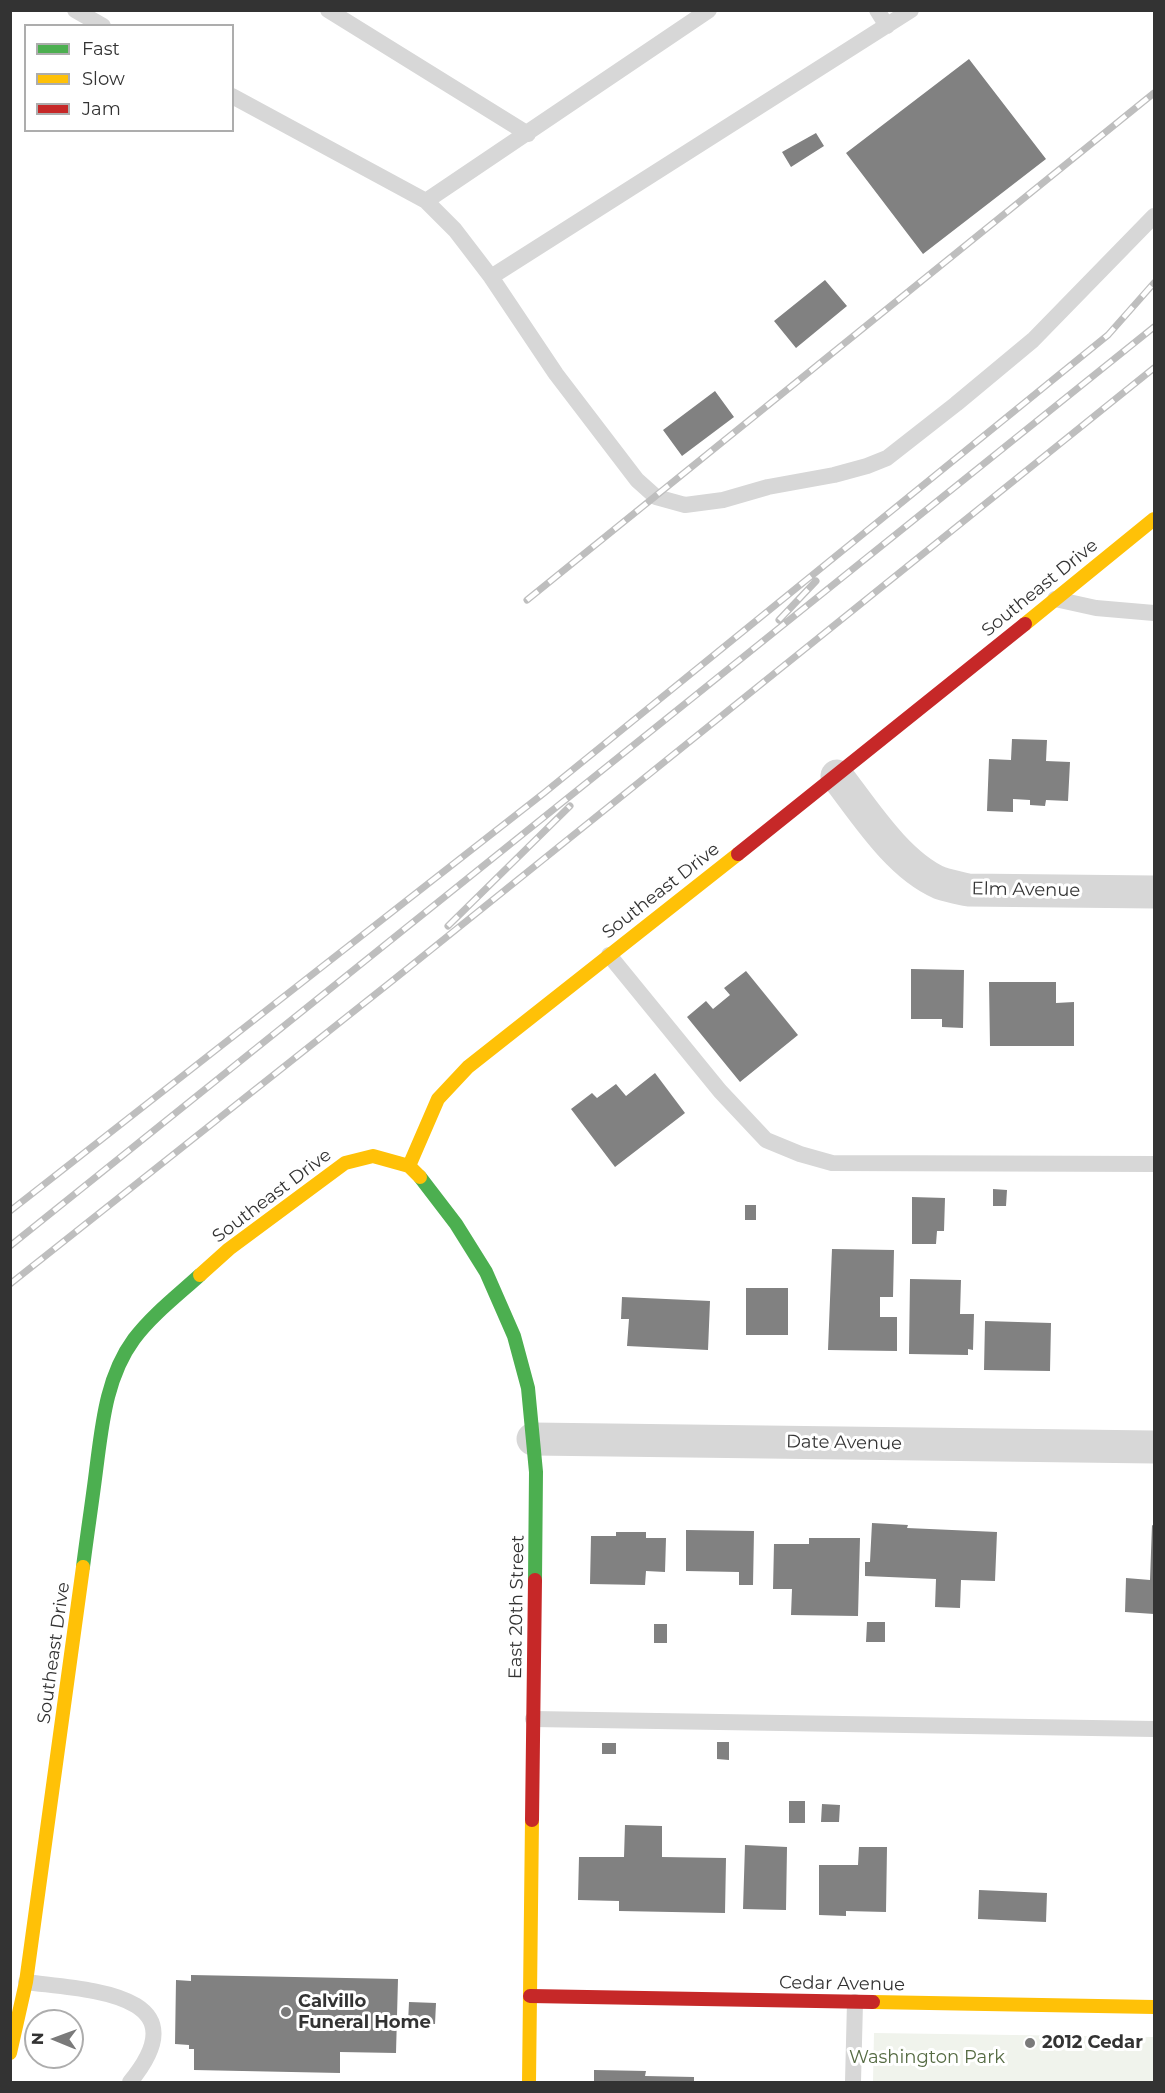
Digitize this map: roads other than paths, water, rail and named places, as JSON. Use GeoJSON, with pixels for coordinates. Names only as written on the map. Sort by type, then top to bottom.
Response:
{"type":"FeatureCollection","features":[{"type":"Feature","properties":{"kind":"street","name":"Southeast Drive"},"geometry":{"type":"LineString","coordinates":[[10,2053],[26,1982],[43,1867],[101,1432],[109,1389],[134,1339],[163,1308],[221,1257],[345,1163],[374,1156],[410,1166],[438,1099],[468,1067],[837,776],[1155,519]]}},
{"type":"Feature","properties":{"kind":"street","name":"Elm Avenue"},"geometry":{"type":"LineString","coordinates":[[837,776],[891,845],[919,871],[940,883],[968,890],[1155,892]]}},
{"type":"Feature","properties":{"kind":"street","name":"East 20th Street"},"geometry":{"type":"LineString","coordinates":[[410,1166],[425,1182],[456,1224],[486,1272],[514,1336],[528,1388],[537,1472],[528,2082]]}},
{"type":"Feature","properties":{"kind":"street","name":"Date Avenue"},"geometry":{"type":"LineString","coordinates":[[533,1439],[1155,1447]]}},
{"type":"Feature","properties":{"kind":"street","name":"Cedar Avenue"},"geometry":{"type":"LineString","coordinates":[[530,1996],[1155,2007]]}},
{"type":"Feature","properties":{"kind":"lane"},"geometry":{"type":"LineString","coordinates":[[75,10],[100,24]]}},
{"type":"Feature","properties":{"kind":"lane"},"geometry":{"type":"LineString","coordinates":[[426,201],[709,10]]}},
{"type":"Feature","properties":{"kind":"lane"},"geometry":{"type":"LineString","coordinates":[[877,10],[887,26]]}},
{"type":"Feature","properties":{"kind":"lane"},"geometry":{"type":"LineString","coordinates":[[491,277],[911,10]]}},
{"type":"Feature","properties":{"kind":"lane"},"geometry":{"type":"LineString","coordinates":[[335,12],[528,134]]}},
{"type":"Feature","properties":{"kind":"lane"},"geometry":{"type":"LineString","coordinates":[[234,97],[426,201],[455,230],[491,277],[556,374],[637,480],[656,497],[685,505],[723,500],[768,487],[834,475],[887,458],[1033,340],[1155,216]]}},
{"type":"Feature","properties":{"kind":"lane"},"geometry":{"type":"LineString","coordinates":[[1054,599],[1096,608],[1155,613]]}},
{"type":"Feature","properties":{"kind":"lane"},"geometry":{"type":"LineString","coordinates":[[609,955],[720,1091],[766,1140],[800,1154],[832,1163],[1155,1164]]}},
{"type":"Feature","properties":{"kind":"lane"},"geometry":{"type":"LineString","coordinates":[[533,1719],[1155,1728]]}},
{"type":"Feature","properties":{"kind":"lane"},"geometry":{"type":"LineString","coordinates":[[26,1982],[104,1993],[134,2002],[149,2014],[153,2034],[150,2052],[130,2082]]}},
{"type":"Feature","properties":{"kind":"lane"},"geometry":{"type":"LineString","coordinates":[[853,2082],[855,2002]]}},
{"type":"Feature","properties":{"kind":"railway"},"geometry":{"type":"LineString","coordinates":[[527,600],[1154,93]]}},
{"type":"Feature","properties":{"kind":"railway"},"geometry":{"type":"LineString","coordinates":[[10,1211],[544,793],[1108,335],[1154,283]]}},
{"type":"Feature","properties":{"kind":"railway"},"geometry":{"type":"LineString","coordinates":[[10,1246],[1154,327]]}},
{"type":"Feature","properties":{"kind":"railway"},"geometry":{"type":"LineString","coordinates":[[10,1284],[392,981],[1154,368]]}},
{"type":"Feature","properties":{"kind":"railway"},"geometry":{"type":"LineString","coordinates":[[779,620],[816,581]]}},
{"type":"Feature","properties":{"kind":"railway"},"geometry":{"type":"LineString","coordinates":[[448,926],[570,806]]}},
{"type":"Feature","properties":{"kind":"place","name":"Calvillo Funeral Home"},"geometry":{"type":"Point","coordinates":[286,2012]}},
{"type":"Feature","properties":{"kind":"place","name":"2012 Cedar"},"geometry":{"type":"Point","coordinates":[1030,2043]}},
{"type":"Feature","properties":{"kind":"park label","name":"Washington Park"},"geometry":{"type":"Point","coordinates":[927,2058]}}]}
